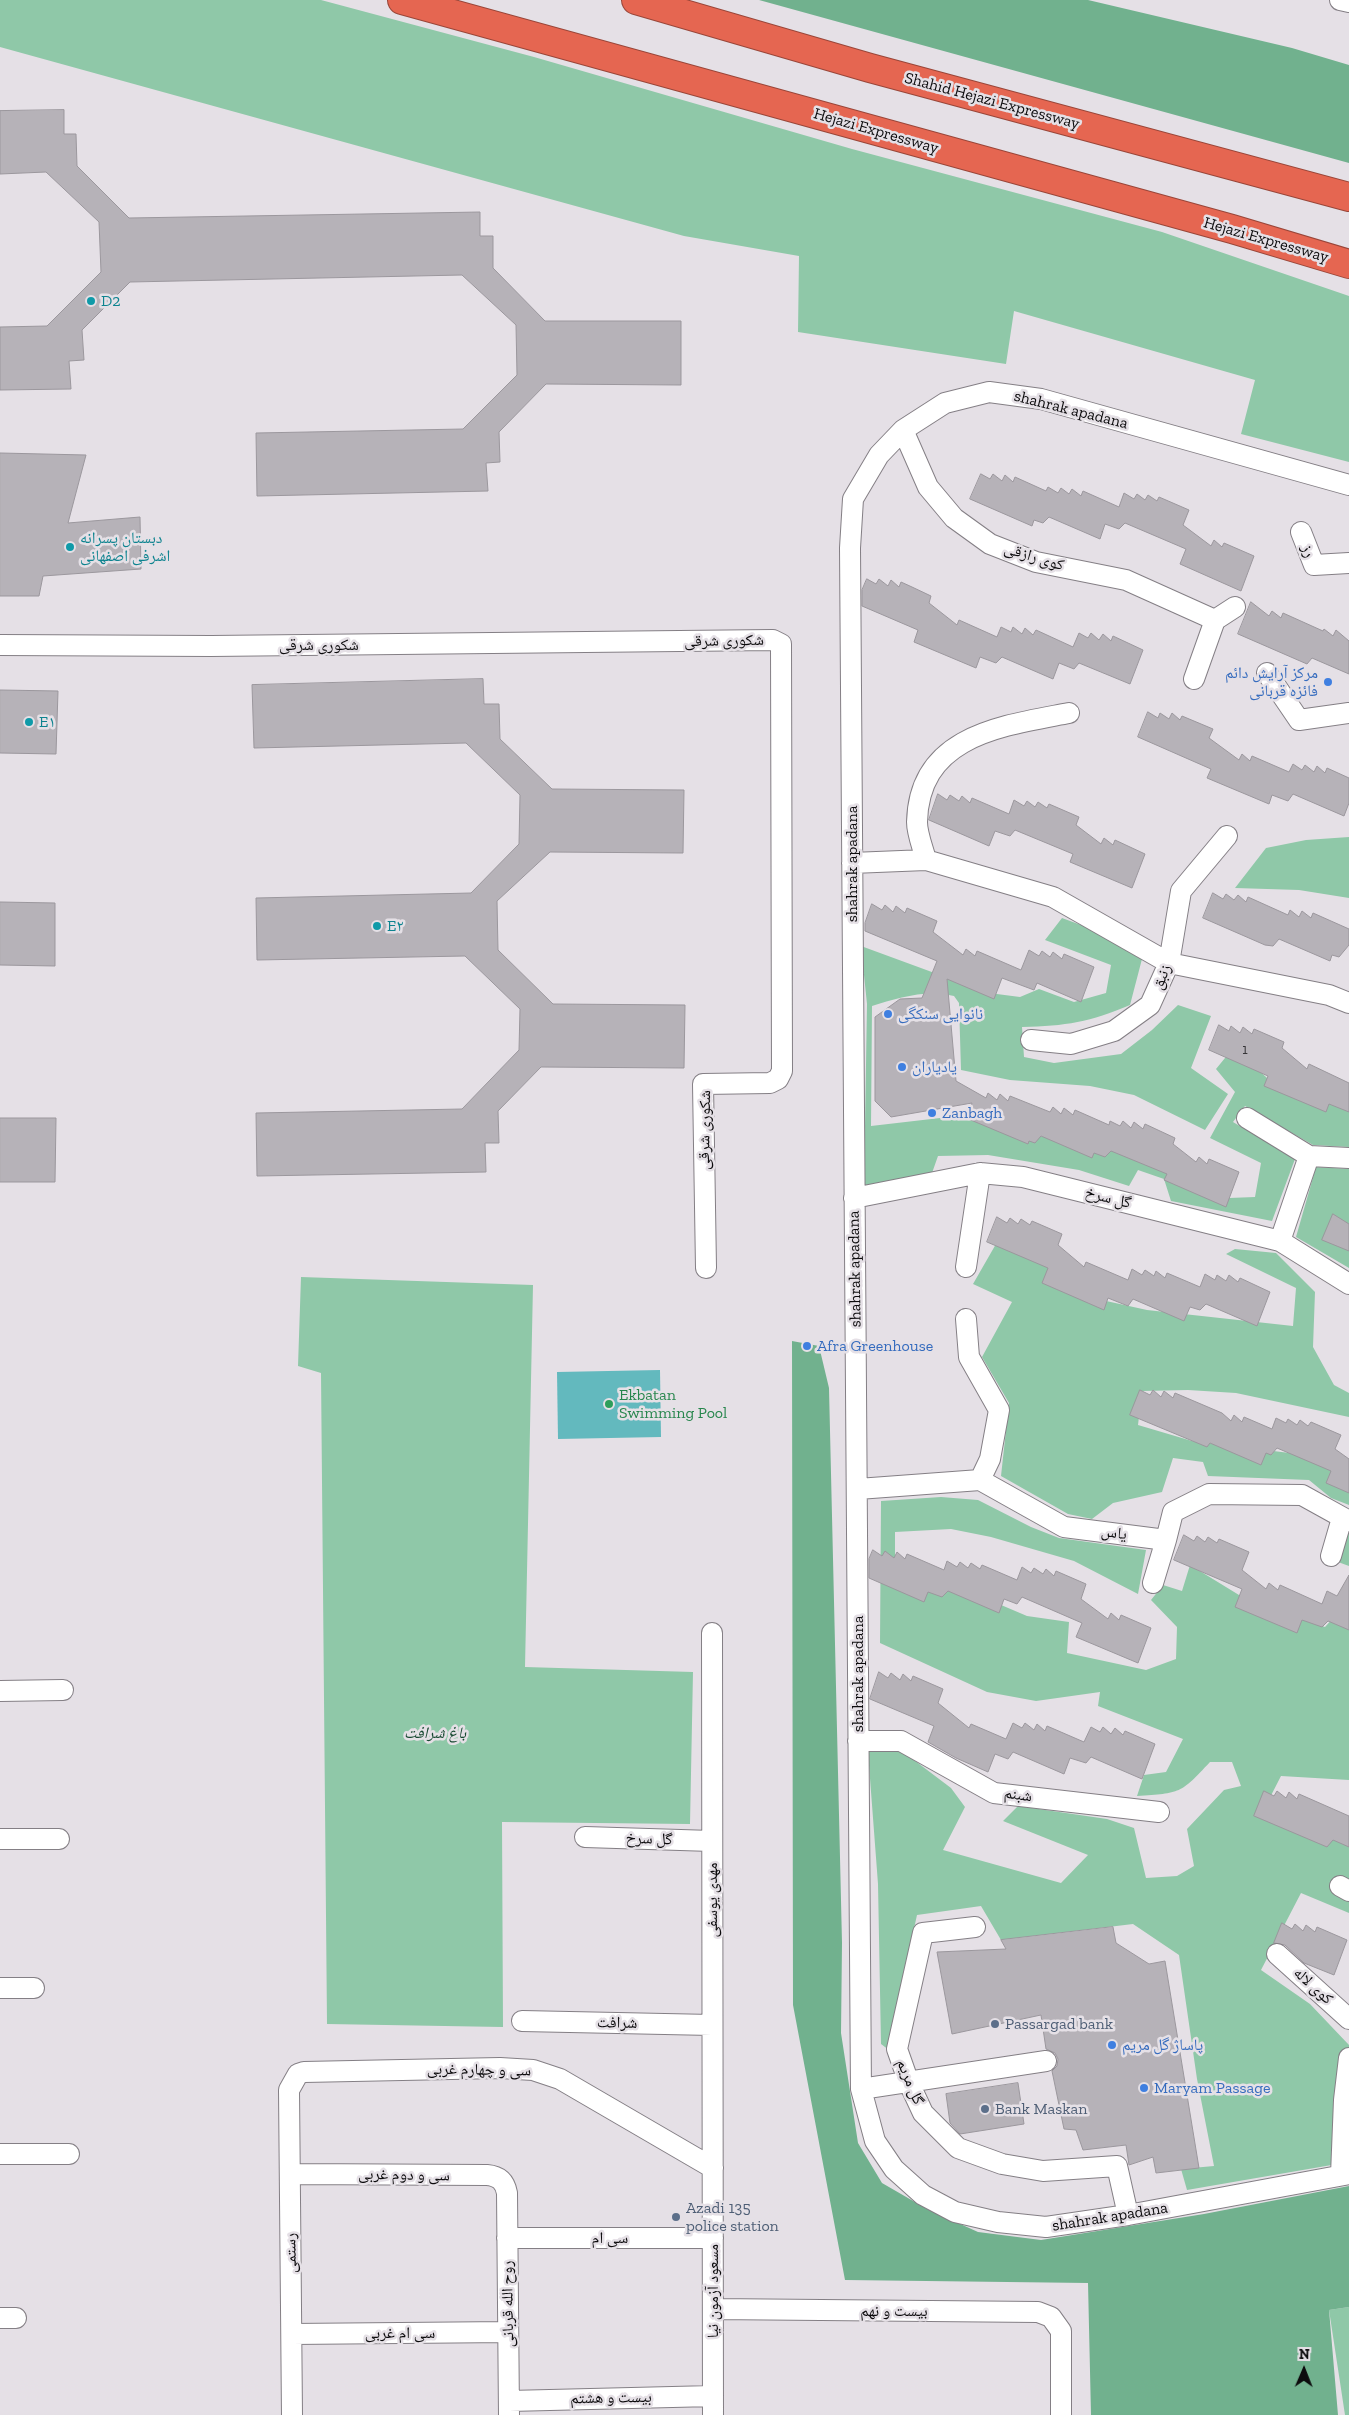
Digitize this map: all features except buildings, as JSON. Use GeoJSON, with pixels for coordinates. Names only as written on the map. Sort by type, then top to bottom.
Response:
{"type":"FeatureCollection","features":[{"type":"Feature","properties":{"kind":"highway","name":"Hejazi Expressway"},"geometry":{"type":"LineString","coordinates":[[402,0],[1232,229],[1349,264]]}},
{"type":"Feature","properties":{"kind":"highway","name":"Shahid Hejazi Expressway"},"geometry":{"type":"LineString","coordinates":[[636,0],[870,68],[1349,197]]}},
{"type":"Feature","properties":{"kind":"street"},"geometry":{"type":"LineString","coordinates":[[1340,0],[1349,2]]}},
{"type":"Feature","properties":{"kind":"street","name":"shahrak apadana"},"geometry":{"type":"LineString","coordinates":[[1345,2175],[1128,2215],[1046,2227],[998,2222],[955,2212],[923,2195],[894,2169],[875,2141],[861,2089],[850,548],[853,499],[879,455],[903,430],[945,403],[989,392],[1041,399],[1349,485]]}},
{"type":"Feature","properties":{"kind":"street","name":"کوی رازقی"},"geometry":{"type":"LineString","coordinates":[[903,430],[928,487],[954,518],[990,544],[1036,562],[1126,580],[1215,620]]}},
{"type":"Feature","properties":{"kind":"street","name":"رز"},"geometry":{"type":"LineString","coordinates":[[1301,532],[1314,565],[1349,563]]}},
{"type":"Feature","properties":{"kind":"street"},"geometry":{"type":"LineString","coordinates":[[1194,679],[1215,620],[1235,607]]}},
{"type":"Feature","properties":{"kind":"street","name":"شکوری شرقی"},"geometry":{"type":"LineString","coordinates":[[0,645],[211,646],[773,640],[781,644],[782,1071],[778,1079],[770,1083],[703,1084],[706,1268]]}},
{"type":"Feature","properties":{"kind":"street"},"geometry":{"type":"LineString","coordinates":[[1267,673],[1299,720],[1349,714]]}},
{"type":"Feature","properties":{"kind":"street"},"geometry":{"type":"LineString","coordinates":[[926,860],[917,824],[923,787],[944,756],[974,735],[1009,725],[1069,713]]}},
{"type":"Feature","properties":{"kind":"street","name":"زنبق"},"geometry":{"type":"LineString","coordinates":[[1031,1040],[1071,1044],[1114,1032],[1150,1005],[1169,963],[1181,891],[1226,836]]}},
{"type":"Feature","properties":{"kind":"street"},"geometry":{"type":"LineString","coordinates":[[852,863],[926,860],[1054,897],[1169,963],[1329,995],[1349,1003]]}},
{"type":"Feature","properties":{"kind":"street"},"geometry":{"type":"LineString","coordinates":[[1247,1118],[1309,1156],[1349,1158]]}},
{"type":"Feature","properties":{"kind":"street"},"geometry":{"type":"LineString","coordinates":[[1280,1240],[1309,1156]]}},
{"type":"Feature","properties":{"kind":"street"},"geometry":{"type":"LineString","coordinates":[[966,1267],[980,1173]]}},
{"type":"Feature","properties":{"kind":"street","name":"گل سرخ"},"geometry":{"type":"LineString","coordinates":[[854,1198],[980,1173],[1023,1178],[1280,1240],[1349,1284]]}},
{"type":"Feature","properties":{"kind":"street"},"geometry":{"type":"LineString","coordinates":[[858,1489],[980,1480],[990,1459],[999,1410],[969,1357],[966,1319]]}},
{"type":"Feature","properties":{"kind":"street","name":"یاس"},"geometry":{"type":"LineString","coordinates":[[980,1480],[1064,1527],[1166,1540]]}},
{"type":"Feature","properties":{"kind":"street"},"geometry":{"type":"LineString","coordinates":[[1153,1583],[1173,1512],[1209,1494],[1302,1495],[1345,1520],[1331,1556]]}},
{"type":"Feature","properties":{"kind":"street","name":"مهدی یوسفی"},"geometry":{"type":"LineString","coordinates":[[712,1633],[713,2168]]}},
{"type":"Feature","properties":{"kind":"street"},"geometry":{"type":"LineString","coordinates":[[0,1691],[64,1690]]}},
{"type":"Feature","properties":{"kind":"street","name":"شبنم"},"geometry":{"type":"LineString","coordinates":[[858,1741],[901,1741],[994,1792],[1159,1812]]}},
{"type":"Feature","properties":{"kind":"street","name":"گل سرخ"},"geometry":{"type":"LineString","coordinates":[[585,1837],[712,1841]]}},
{"type":"Feature","properties":{"kind":"street"},"geometry":{"type":"LineString","coordinates":[[0,1839],[59,1840]]}},
{"type":"Feature","properties":{"kind":"street","name":"گل مریم"},"geometry":{"type":"LineString","coordinates":[[975,1927],[923,1933],[897,2049],[909,2083],[923,2113],[958,2148],[1002,2164],[1043,2171],[1116,2166],[1128,2215]]}},
{"type":"Feature","properties":{"kind":"street","name":"کوی لاله"},"geometry":{"type":"LineString","coordinates":[[1277,1954],[1349,2019]]}},
{"type":"Feature","properties":{"kind":"street"},"geometry":{"type":"LineString","coordinates":[[0,1988],[34,1988]]}},
{"type":"Feature","properties":{"kind":"street","name":"شرافت"},"geometry":{"type":"LineString","coordinates":[[522,2021],[712,2025]]}},
{"type":"Feature","properties":{"kind":"street"},"geometry":{"type":"LineString","coordinates":[[1345,2175],[1344,2100],[1349,2058]]}},
{"type":"Feature","properties":{"kind":"street"},"geometry":{"type":"LineString","coordinates":[[861,2089],[1046,2061]]}},
{"type":"Feature","properties":{"kind":"street","name":"سی و چهارم غربی"},"geometry":{"type":"LineString","coordinates":[[289,2090],[295,2077],[304,2072],[500,2068],[534,2070],[560,2080],[713,2168]]}},
{"type":"Feature","properties":{"kind":"street","name":"رستمی"},"geometry":{"type":"LineString","coordinates":[[289,2090],[292,2415]]}},
{"type":"Feature","properties":{"kind":"street"},"geometry":{"type":"LineString","coordinates":[[0,2154],[69,2154]]}},
{"type":"Feature","properties":{"kind":"street","name":"مسعود آزمون نیا"},"geometry":{"type":"LineString","coordinates":[[713,2168],[713,2405]]}},
{"type":"Feature","properties":{"kind":"street","name":"سی و دوم غربی"},"geometry":{"type":"LineString","coordinates":[[290,2174],[493,2176],[502,2182],[507,2193]]}},
{"type":"Feature","properties":{"kind":"street","name":"روح الله قربانی"},"geometry":{"type":"LineString","coordinates":[[507,2193],[509,2408]]}},
{"type":"Feature","properties":{"kind":"street","name":"سی ام"},"geometry":{"type":"LineString","coordinates":[[507,2238],[713,2238]]}},
{"type":"Feature","properties":{"kind":"street","name":"بیست و نهم"},"geometry":{"type":"LineString","coordinates":[[713,2309],[1038,2312],[1050,2317],[1061,2330],[1061,2415]]}},
{"type":"Feature","properties":{"kind":"street","name":"سی ام غربی"},"geometry":{"type":"LineString","coordinates":[[292,2334],[508,2332]]}},
{"type":"Feature","properties":{"kind":"street","name":"بیست و هشتم"},"geometry":{"type":"LineString","coordinates":[[509,2408],[713,2405]]}},
{"type":"Feature","properties":{"kind":"green space"},"geometry":{"type":"Polygon","coordinates":[[[0,0],[321,0],[534,57],[852,149],[1162,232],[1349,296],[1349,462],[1241,434],[1255,380],[1014,311],[1006,364],[798,332],[799,256],[684,236],[0,47],[0,0]]]}},
{"type":"Feature","properties":{"kind":"green space"},"geometry":{"type":"Polygon","coordinates":[[[759,0],[1088,0],[1292,48],[1349,65],[1349,163],[759,0]]]}},
{"type":"Feature","properties":{"kind":"green space"},"geometry":{"type":"Polygon","coordinates":[[[1349,837],[1349,898],[1299,890],[1235,888],[1266,848],[1306,840],[1349,837]]]}},
{"type":"Feature","properties":{"kind":"green space"},"geometry":{"type":"Polygon","coordinates":[[[1062,918],[1100,932],[1142,959],[1130,1005],[1078,1022],[1052,1026],[1022,1027],[1024,1057],[1054,1063],[1121,1054],[1152,1030],[1178,1005],[1211,1016],[1191,1068],[1228,1094],[1205,1130],[1134,1095],[1090,1086],[1010,1080],[961,1070],[959,1003],[954,996],[933,993],[902,997],[872,1006],[871,1126],[966,1115],[1014,1133],[1136,1148],[1229,1198],[1255,1197],[1261,1163],[1210,1138],[1235,1092],[1216,1069],[1234,1047],[1283,1093],[1349,1105],[1349,1147],[1313,1145],[1245,1106],[1233,1122],[1295,1159],[1272,1221],[1171,1201],[1164,1179],[1138,1170],[1129,1186],[1079,1170],[988,1155],[938,1156],[932,1173],[864,1187],[867,1004],[861,946],[989,993],[1020,997],[1039,989],[1074,1002],[1106,993],[1111,965],[1045,940],[1062,918]]]}},
{"type":"Feature","properties":{"kind":"green space"},"geometry":{"type":"Polygon","coordinates":[[[1316,1167],[1349,1169],[1349,1268],[1296,1237],[1316,1167]]]}},
{"type":"Feature","properties":{"kind":"green space"},"geometry":{"type":"Polygon","coordinates":[[[1000,1237],[1097,1299],[1147,1310],[1293,1326],[1296,1288],[1226,1254],[1235,1249],[1276,1253],[1315,1292],[1313,1347],[1334,1385],[1349,1393],[1349,1417],[1236,1393],[1188,1390],[1142,1391],[1138,1425],[1192,1441],[1314,1456],[1349,1483],[1349,1505],[1331,1498],[1309,1480],[1208,1476],[1203,1462],[1173,1458],[1162,1492],[1113,1503],[1092,1519],[1068,1514],[1001,1476],[1009,1403],[982,1357],[1012,1302],[973,1284],[1000,1237]]]}},
{"type":"Feature","properties":{"kind":"green space","name":"باغ شرافت"},"geometry":{"type":"Polygon","coordinates":[[[301,1277],[533,1285],[525,1667],[693,1672],[690,1824],[502,1822],[503,2027],[327,2024],[321,1373],[298,1366],[301,1277]]]}},
{"type":"Feature","properties":{"kind":"green space"},"geometry":{"type":"Polygon","coordinates":[[[792,1341],[819,1346],[829,1388],[842,1943],[841,2033],[858,2143],[882,2183],[927,2209],[978,2232],[1041,2240],[1204,2214],[1349,2186],[1349,2307],[1329,2310],[1338,2415],[1091,2415],[1088,2283],[845,2280],[793,2005],[792,1341]]]}},
{"type":"Feature","properties":{"kind":"green space"},"geometry":{"type":"Polygon","coordinates":[[[941,1497],[978,1500],[1031,1527],[1059,1538],[1146,1550],[1138,1594],[1074,1561],[991,1537],[951,1529],[895,1532],[895,1580],[954,1585],[1027,1616],[1069,1622],[1067,1653],[1146,1670],[1176,1659],[1177,1627],[1151,1600],[1163,1585],[1182,1591],[1190,1565],[1239,1595],[1325,1627],[1335,1616],[1349,1621],[1349,1780],[1281,1776],[1261,1815],[1349,1841],[1349,1913],[1301,1893],[1261,1970],[1310,2004],[1349,2045],[1349,2162],[1187,2190],[1181,2169],[1214,2166],[1197,2079],[1179,1955],[1133,1924],[1001,1940],[981,1906],[917,1915],[889,2050],[881,2044],[878,1884],[868,1752],[902,1751],[951,1788],[965,1807],[943,1850],[1061,1883],[1088,1855],[1003,1821],[1018,1806],[1107,1819],[1134,1828],[1146,1878],[1177,1876],[1194,1866],[1187,1829],[1224,1790],[1241,1786],[1232,1762],[1210,1762],[1179,1790],[1163,1794],[1137,1796],[1144,1775],[1166,1772],[1183,1739],[1098,1706],[1100,1692],[1036,1701],[987,1692],[880,1643],[881,1501],[941,1497]]]}},
{"type":"Feature","properties":{"kind":"green space"},"geometry":{"type":"Polygon","coordinates":[[[1349,1531],[1349,1566],[1338,1562],[1349,1531]]]}},
{"type":"Feature","properties":{"kind":"green space"},"geometry":{"type":"Polygon","coordinates":[[[1349,2307],[1349,2415],[1345,2415],[1329,2310],[1349,2307]]]}},
{"type":"Feature","properties":{"kind":"water","name":"Ekbatan Swimming Pool"},"geometry":{"type":"Polygon","coordinates":[[[660,1370],[661,1437],[558,1439],[557,1372],[660,1370]]]}},
{"type":"Feature","properties":{"kind":"place","name":"D2"},"geometry":{"type":"Point","coordinates":[91,301]}},
{"type":"Feature","properties":{"kind":"place","name":"دبستان پسرانه اشرفی اصفهانی"},"geometry":{"type":"Point","coordinates":[70,547]}},
{"type":"Feature","properties":{"kind":"place","name":"مرکز آرایش دائم فائزه قربانی"},"geometry":{"type":"Point","coordinates":[1328,682]}},
{"type":"Feature","properties":{"kind":"place","name":"E۱"},"geometry":{"type":"Point","coordinates":[29,722]}},
{"type":"Feature","properties":{"kind":"place","name":"E۲"},"geometry":{"type":"Point","coordinates":[377,926]}},
{"type":"Feature","properties":{"kind":"place","name":"نانوایی سنکگی"},"geometry":{"type":"Point","coordinates":[888,1014]}},
{"type":"Feature","properties":{"kind":"place","name":"یادیاران"},"geometry":{"type":"Point","coordinates":[902,1067]}},
{"type":"Feature","properties":{"kind":"place","name":"Zanbagh"},"geometry":{"type":"Point","coordinates":[932,1113]}},
{"type":"Feature","properties":{"kind":"place","name":"Afra Greenhouse"},"geometry":{"type":"Point","coordinates":[807,1346]}},
{"type":"Feature","properties":{"kind":"place","name":"Ekbatan Swimming Pool"},"geometry":{"type":"Point","coordinates":[609,1404]}},
{"type":"Feature","properties":{"kind":"place","name":"Passargad bank"},"geometry":{"type":"Point","coordinates":[995,2024]}},
{"type":"Feature","properties":{"kind":"place","name":"پاساژ گل مریم"},"geometry":{"type":"Point","coordinates":[1112,2045]}},
{"type":"Feature","properties":{"kind":"place","name":"Maryam Passage"},"geometry":{"type":"Point","coordinates":[1144,2088]}},
{"type":"Feature","properties":{"kind":"place","name":"Bank Maskan"},"geometry":{"type":"Point","coordinates":[985,2109]}},
{"type":"Feature","properties":{"kind":"place","name":"Azadi 135 police station"},"geometry":{"type":"Point","coordinates":[676,2217]}}]}
